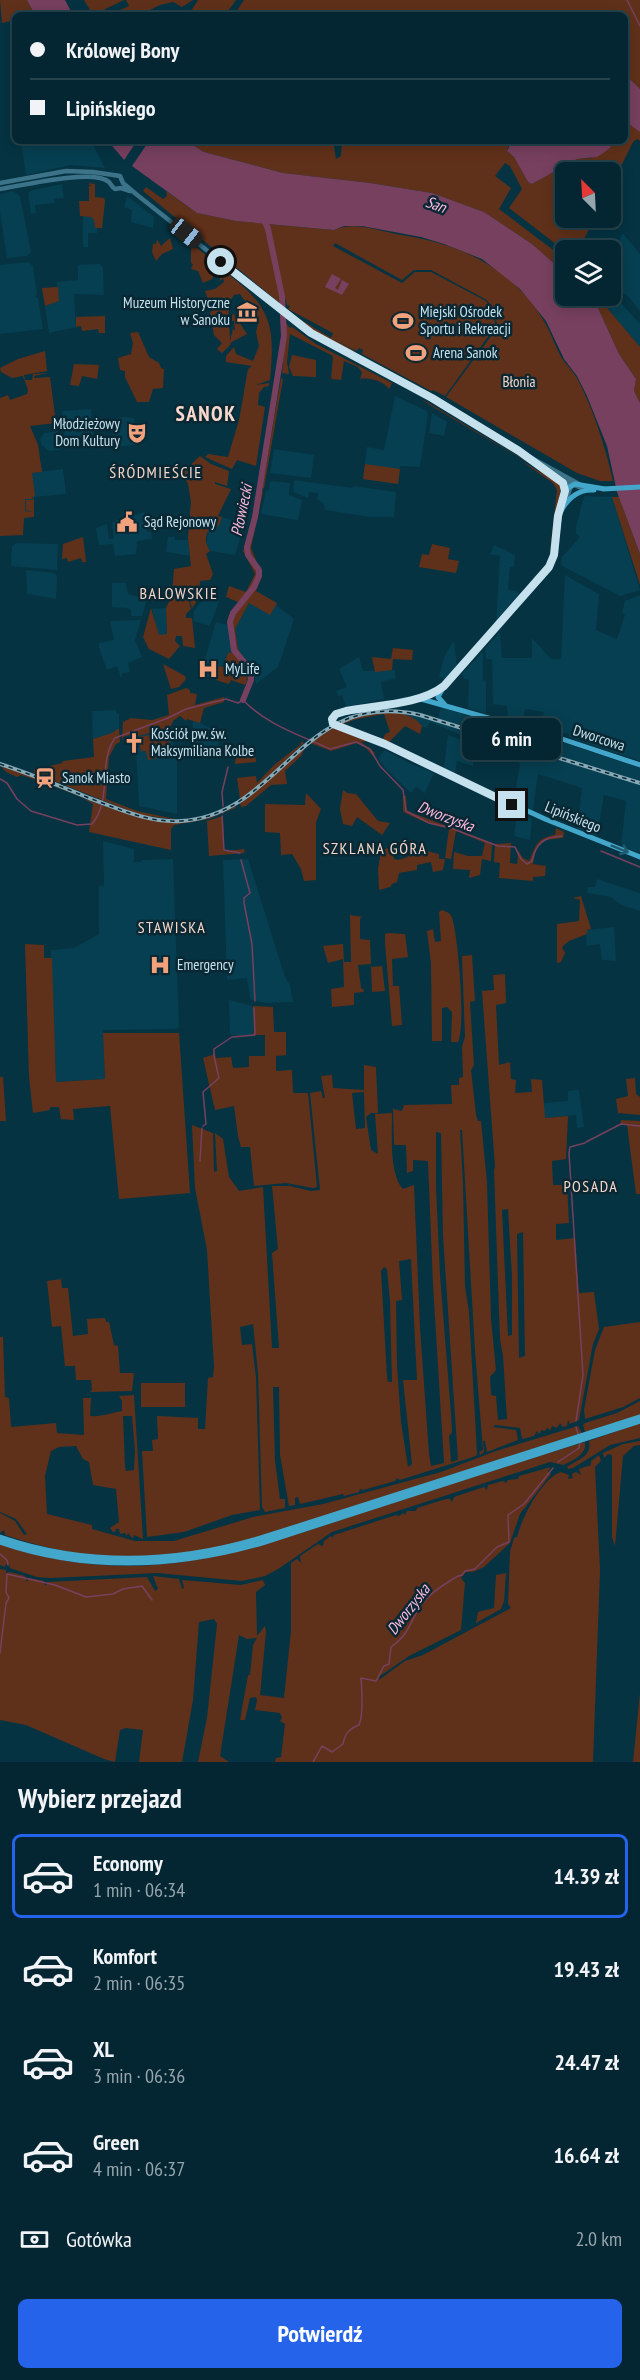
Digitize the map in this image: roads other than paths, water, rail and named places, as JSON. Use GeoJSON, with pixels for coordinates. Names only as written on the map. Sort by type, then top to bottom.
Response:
{"type":"FeatureCollection","features":[{"type":"Feature","properties":{"kind":"main road"},"geometry":{"type":"LineString","coordinates":[[0,189],[66,171],[93,172],[121,177],[122,185],[322,340],[414,388],[579,484]]}},
{"type":"Feature","properties":{"kind":"main road"},"geometry":{"type":"LineString","coordinates":[[110,182],[113,176]]}},
{"type":"Feature","properties":{"kind":"main road"},"geometry":{"type":"LineString","coordinates":[[0,183],[73,177],[99,178],[110,182],[115,189],[122,185]]}},
{"type":"Feature","properties":{"kind":"main road"},"geometry":{"type":"LineString","coordinates":[[519,451],[560,479],[586,490]]}},
{"type":"Feature","properties":{"kind":"main road"},"geometry":{"type":"LineString","coordinates":[[567,477],[571,484]]}},
{"type":"Feature","properties":{"kind":"main road"},"geometry":{"type":"LineString","coordinates":[[560,479],[565,491]]}},
{"type":"Feature","properties":{"kind":"main road"},"geometry":{"type":"LineString","coordinates":[[557,526],[571,484]]}},
{"type":"Feature","properties":{"kind":"main road"},"geometry":{"type":"LineString","coordinates":[[420,699],[444,686],[544,574],[553,560],[560,505],[565,491],[571,484],[607,489]]}},
{"type":"Feature","properties":{"kind":"main road"},"geometry":{"type":"LineString","coordinates":[[562,508],[574,495],[586,490],[640,487]]}},
{"type":"Feature","properties":{"kind":"main road"},"geometry":{"type":"LineString","coordinates":[[444,686],[438,697],[446,705]]}},
{"type":"Feature","properties":{"kind":"main road","name":"Dworcowa"},"geometry":{"type":"LineString","coordinates":[[420,699],[582,745],[640,765]]}},
{"type":"Feature","properties":{"kind":"main road","name":"Lipińskiego"},"geometry":{"type":"LineString","coordinates":[[420,699],[336,714],[332,719],[333,724],[385,744],[545,819],[640,857]]}},
{"type":"Feature","properties":{"kind":"main road"},"geometry":{"type":"LineString","coordinates":[[0,1542],[53,1557],[101,1563],[149,1564],[197,1559],[262,1543],[618,1424],[640,1419]]}},
{"type":"Feature","properties":{"kind":"main road"},"geometry":{"type":"LineString","coordinates":[[0,1537],[55,1552],[98,1558],[142,1560],[191,1555],[259,1539],[568,1442],[611,1431],[640,1419]]}},
{"type":"Feature","properties":{"kind":"water"},"geometry":{"type":"Polygon","coordinates":[[[27,0],[65,0],[71,12],[33,12],[27,0]]]}},
{"type":"Feature","properties":{"kind":"water"},"geometry":{"type":"Polygon","coordinates":[[[628,77],[640,89],[640,132],[628,123],[628,77]]]}},
{"type":"Feature","properties":{"kind":"water","name":"San"},"geometry":{"type":"Polygon","coordinates":[[[111,144],[191,144],[204,152],[283,173],[432,193],[484,212],[532,244],[555,264],[555,306],[596,306],[619,354],[636,379],[634,391],[640,403],[640,554],[617,492],[607,446],[577,376],[564,359],[546,321],[520,289],[482,259],[421,237],[362,226],[344,226],[334,230],[236,221],[197,213],[125,161],[111,144]]]}},
{"type":"Feature","properties":{"kind":"water"},"geometry":{"type":"Polygon","coordinates":[[[510,144],[613,144],[597,157],[577,159],[572,162],[555,162],[555,171],[532,184],[528,182],[514,157],[507,151],[510,144]]]}},
{"type":"Feature","properties":{"kind":"water"},"geometry":{"type":"Polygon","coordinates":[[[332,274],[341,279],[335,288],[338,290],[342,280],[349,284],[342,295],[325,287],[332,274]]]}},
{"type":"Feature","properties":{"kind":"waterway"},"geometry":{"type":"LineString","coordinates":[[627,0],[640,26]]}},
{"type":"Feature","properties":{"kind":"waterway","name":"Płowiecki"},"geometry":{"type":"LineString","coordinates":[[243,700],[251,674],[234,650],[230,622],[233,613],[254,587],[259,576],[259,570],[248,555],[247,547],[255,517],[284,336],[282,296],[268,229],[263,217]]}},
{"type":"Feature","properties":{"kind":"waterway","name":"Dworzyska"},"geometry":{"type":"LineString","coordinates":[[0,779],[7,783],[17,799],[31,811],[77,825],[92,824],[102,804],[107,759],[115,738],[186,709],[226,699],[238,703],[243,700],[273,723],[330,749],[356,742],[370,749],[380,766],[403,790],[406,811],[429,823],[451,828],[498,846],[515,847],[521,859],[527,864],[532,861],[542,842],[562,836]]}},
{"type":"Feature","properties":{"kind":"waterway"},"geometry":{"type":"LineString","coordinates":[[223,806],[222,792],[228,767]]}},
{"type":"Feature","properties":{"kind":"waterway"},"geometry":{"type":"LineString","coordinates":[[222,816],[224,850],[240,853]]}},
{"type":"Feature","properties":{"kind":"waterway","name":"Dworzyska"},"geometry":{"type":"LineString","coordinates":[[601,851],[640,867]]}},
{"type":"Feature","properties":{"kind":"waterway"},"geometry":{"type":"LineString","coordinates":[[241,860],[250,893],[244,898],[244,903],[252,944],[255,1001]]}},
{"type":"Feature","properties":{"kind":"waterway"},"geometry":{"type":"LineString","coordinates":[[203,1126],[206,1124],[203,1092],[219,1078],[214,1049],[232,1037],[255,1035],[254,1008]]}},
{"type":"Feature","properties":{"kind":"waterway","name":"Dworzyska"},"geometry":{"type":"LineString","coordinates":[[586,1142],[621,1124],[640,1126]]}},
{"type":"Feature","properties":{"kind":"waterway"},"geometry":{"type":"LineString","coordinates":[[200,1161],[202,1128]]}},
{"type":"Feature","properties":{"kind":"waterway","name":"Dworzyska"},"geometry":{"type":"LineString","coordinates":[[576,1421],[583,1375],[569,1153],[570,1147],[585,1143]]}},
{"type":"Feature","properties":{"kind":"waterway","name":"Dworzyska"},"geometry":{"type":"LineString","coordinates":[[576,1427],[578,1434]]}},
{"type":"Feature","properties":{"kind":"waterway","name":"Dworzyska"},"geometry":{"type":"LineString","coordinates":[[558,1462],[579,1448],[580,1442]]}},
{"type":"Feature","properties":{"kind":"waterway","name":"Dworzyska"},"geometry":{"type":"LineString","coordinates":[[313,1762],[322,1746],[332,1752],[343,1744],[348,1732],[359,1725],[362,1708],[361,1678],[376,1681],[384,1666],[389,1664],[391,1647],[403,1636],[419,1608],[431,1594],[465,1571],[475,1569],[497,1547],[509,1542],[508,1515],[524,1504],[553,1468]]}},
{"type":"Feature","properties":{"kind":"waterway"},"geometry":{"type":"LineString","coordinates":[[0,1554],[7,1560],[8,1565]]}},
{"type":"Feature","properties":{"kind":"waterway"},"geometry":{"type":"LineString","coordinates":[[0,1653],[6,1603],[9,1598],[6,1592],[7,1574],[55,1585],[86,1597],[113,1594],[123,1589],[142,1586],[152,1600]]}},
{"type":"Feature","properties":{"kind":"railway"},"geometry":{"type":"LineString","coordinates":[[0,764],[134,814],[157,820],[181,821],[215,814],[244,798],[319,735],[347,719],[380,712],[420,715],[640,783]]}},
{"type":"Feature","properties":{"kind":"place","name":"Muzeum Historyczne w Sanoku"},"geometry":{"type":"Point","coordinates":[247,312]}},
{"type":"Feature","properties":{"kind":"place","name":"Miejski Ośrodek Sportu i Rekreacji"},"geometry":{"type":"Point","coordinates":[403,321]}},
{"type":"Feature","properties":{"kind":"place","name":"Arena Sanok"},"geometry":{"type":"Point","coordinates":[416,353]}},
{"type":"Feature","properties":{"kind":"place","name":"Młodzieżowy Dom Kultury"},"geometry":{"type":"Point","coordinates":[137,433]}},
{"type":"Feature","properties":{"kind":"place","name":"Sąd Rejonowy"},"geometry":{"type":"Point","coordinates":[127,522]}},
{"type":"Feature","properties":{"kind":"place","name":"MyLife"},"geometry":{"type":"Point","coordinates":[208,669]}},
{"type":"Feature","properties":{"kind":"place","name":"Kościół pw. św. Maksymiliana Kolbe"},"geometry":{"type":"Point","coordinates":[134,743]}},
{"type":"Feature","properties":{"kind":"place","name":"Sanok Miasto"},"geometry":{"type":"Point","coordinates":[45,778]}},
{"type":"Feature","properties":{"kind":"place","name":"Emergency"},"geometry":{"type":"Point","coordinates":[160,965]}},
{"type":"Feature","properties":{"kind":"district","name":"SANOK"},"geometry":{"type":"Point","coordinates":[206,414]}},
{"type":"Feature","properties":{"kind":"district","name":"ŚRÓDMIEŚCIE"},"geometry":{"type":"Point","coordinates":[156,472]}},
{"type":"Feature","properties":{"kind":"district","name":"BALOWSKIE"},"geometry":{"type":"Point","coordinates":[179,593]}},
{"type":"Feature","properties":{"kind":"district","name":"SZKLANA GÓRA"},"geometry":{"type":"Point","coordinates":[375,848]}},
{"type":"Feature","properties":{"kind":"district","name":"STAWISKA"},"geometry":{"type":"Point","coordinates":[172,927]}},
{"type":"Feature","properties":{"kind":"district","name":"POSADA"},"geometry":{"type":"Point","coordinates":[591,1186]}},
{"type":"Feature","properties":{"kind":"park label","name":"Błonia"},"geometry":{"type":"Point","coordinates":[519,382]}}]}
